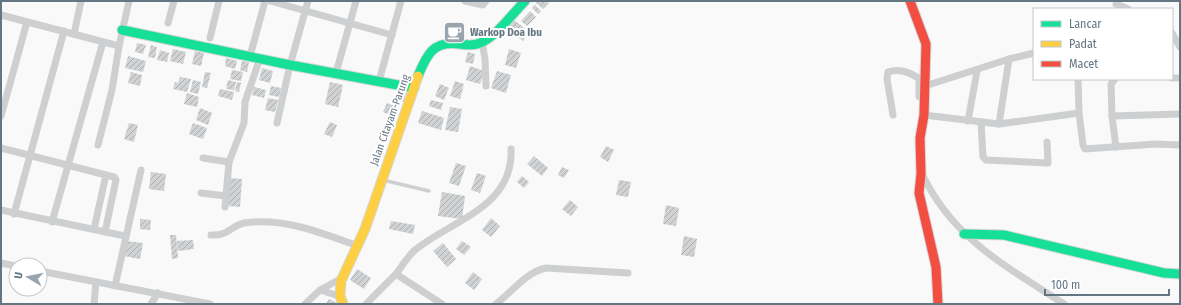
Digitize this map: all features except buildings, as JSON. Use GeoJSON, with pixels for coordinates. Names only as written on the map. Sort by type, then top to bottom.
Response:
{"type":"FeatureCollection","features":[{"type":"Feature","properties":{"kind":"street"},"geometry":{"type":"LineString","coordinates":[[74,34],[81,1]]}},
{"type":"Feature","properties":{"kind":"street"},"geometry":{"type":"LineString","coordinates":[[98,146],[112,90],[122,30],[129,1]]}},
{"type":"Feature","properties":{"kind":"street"},"geometry":{"type":"LineString","coordinates":[[168,23],[174,1]]}},
{"type":"Feature","properties":{"kind":"street"},"geometry":{"type":"LineString","coordinates":[[210,38],[220,1]]}},
{"type":"Feature","properties":{"kind":"street"},"geometry":{"type":"LineString","coordinates":[[250,56],[265,1]]}},
{"type":"Feature","properties":{"kind":"street"},"geometry":{"type":"LineString","coordinates":[[270,1],[392,35]]}},
{"type":"Feature","properties":{"kind":"street"},"geometry":{"type":"LineString","coordinates":[[276,123],[304,11],[308,1]]}},
{"type":"Feature","properties":{"kind":"street"},"geometry":{"type":"LineString","coordinates":[[336,73],[356,1]]}},
{"type":"Feature","properties":{"kind":"street"},"geometry":{"type":"LineString","coordinates":[[379,81],[401,1]]}},
{"type":"Feature","properties":{"kind":"street"},"geometry":{"type":"LineString","coordinates":[[464,1],[483,5],[486,1]]}},
{"type":"Feature","properties":{"kind":"street"},"geometry":{"type":"LineString","coordinates":[[486,86],[485,59],[482,42],[525,1]]}},
{"type":"Feature","properties":{"kind":"street"},"geometry":{"type":"LineString","coordinates":[[910,1],[926,44],[923,83],[925,99],[920,150],[921,174],[919,185],[920,200],[936,267],[938,304]]}},
{"type":"Feature","properties":{"kind":"street"},"geometry":{"type":"LineString","coordinates":[[1115,5],[1125,8]]}},
{"type":"Feature","properties":{"kind":"street"},"geometry":{"type":"LineString","coordinates":[[1,15],[119,46]]}},
{"type":"Feature","properties":{"kind":"street"},"geometry":{"type":"LineString","coordinates":[[1,116],[27,22]]}},
{"type":"Feature","properties":{"kind":"street"},"geometry":{"type":"LineString","coordinates":[[122,30],[290,65],[414,88]]}},
{"type":"Feature","properties":{"kind":"street"},"geometry":{"type":"LineString","coordinates":[[14,214],[64,31]]}},
{"type":"Feature","properties":{"kind":"street"},"geometry":{"type":"LineString","coordinates":[[1173,35],[1180,47]]}},
{"type":"Feature","properties":{"kind":"street"},"geometry":{"type":"LineString","coordinates":[[52,222],[103,42]]}},
{"type":"Feature","properties":{"kind":"street","name":"Jalan Citayam-Parung"},"geometry":{"type":"LineString","coordinates":[[341,301],[338,288],[358,246],[423,66],[434,48],[441,44],[467,46],[482,42]]}},
{"type":"Feature","properties":{"kind":"street"},"geometry":{"type":"LineString","coordinates":[[893,115],[887,79],[888,72],[892,70],[906,72],[923,83],[977,71],[1009,59],[1033,54]]}},
{"type":"Feature","properties":{"kind":"street"},"geometry":{"type":"LineString","coordinates":[[225,207],[229,162],[244,123],[246,102],[260,58]]}},
{"type":"Feature","properties":{"kind":"street"},"geometry":{"type":"LineString","coordinates":[[999,124],[1009,59]]}},
{"type":"Feature","properties":{"kind":"street"},"geometry":{"type":"LineString","coordinates":[[968,121],[977,71]]}},
{"type":"Feature","properties":{"kind":"street"},"geometry":{"type":"LineString","coordinates":[[1078,80],[1079,113],[1084,148],[1090,150],[1156,144],[1180,145]]}},
{"type":"Feature","properties":{"kind":"street"},"geometry":{"type":"LineString","coordinates":[[1114,80],[1111,84],[1112,116],[1116,147]]}},
{"type":"Feature","properties":{"kind":"street"},"geometry":{"type":"LineString","coordinates":[[924,115],[999,124],[1079,113]]}},
{"type":"Feature","properties":{"kind":"street"},"geometry":{"type":"LineString","coordinates":[[1112,116],[1180,114]]}},
{"type":"Feature","properties":{"kind":"street"},"geometry":{"type":"LineString","coordinates":[[981,122],[983,157],[986,160],[1048,163],[1047,142]]}},
{"type":"Feature","properties":{"kind":"street"},"geometry":{"type":"LineString","coordinates":[[1,148],[114,177],[116,180],[105,232]]}},
{"type":"Feature","properties":{"kind":"street"},"geometry":{"type":"LineString","coordinates":[[366,304],[396,274],[414,251],[472,214],[495,196],[508,177],[512,160],[511,149]]}},
{"type":"Feature","properties":{"kind":"street"},"geometry":{"type":"LineString","coordinates":[[203,158],[229,162]]}},
{"type":"Feature","properties":{"kind":"street"},"geometry":{"type":"LineString","coordinates":[[115,286],[140,170]]}},
{"type":"Feature","properties":{"kind":"street"},"geometry":{"type":"LineString","coordinates":[[921,174],[941,208],[964,234],[991,257],[1064,304]]}},
{"type":"Feature","properties":{"kind":"street"},"geometry":{"type":"LineString","coordinates":[[94,229],[106,175]]}},
{"type":"Feature","properties":{"kind":"street"},"geometry":{"type":"LineString","coordinates":[[201,193],[226,196]]}},
{"type":"Feature","properties":{"kind":"street"},"geometry":{"type":"LineString","coordinates":[[1,210],[52,222],[125,236]]}},
{"type":"Feature","properties":{"kind":"street"},"geometry":{"type":"LineString","coordinates":[[211,235],[220,236],[243,224],[262,222],[293,225],[358,246]]}},
{"type":"Feature","properties":{"kind":"street"},"geometry":{"type":"LineString","coordinates":[[964,234],[1004,235],[1164,273],[1180,274]]}},
{"type":"Feature","properties":{"kind":"street"},"geometry":{"type":"LineString","coordinates":[[496,304],[508,296],[535,270],[546,268],[628,273]]}},
{"type":"Feature","properties":{"kind":"street"},"geometry":{"type":"LineString","coordinates":[[48,273],[210,304]]}},
{"type":"Feature","properties":{"kind":"street"},"geometry":{"type":"LineString","coordinates":[[396,274],[442,304]]}},
{"type":"Feature","properties":{"kind":"street"},"geometry":{"type":"LineString","coordinates":[[305,304],[320,290],[342,278]]}},
{"type":"Feature","properties":{"kind":"street"},"geometry":{"type":"LineString","coordinates":[[94,304],[96,282]]}},
{"type":"Feature","properties":{"kind":"street"},"geometry":{"type":"LineString","coordinates":[[320,290],[341,301]]}},
{"type":"Feature","properties":{"kind":"street"},"geometry":{"type":"LineString","coordinates":[[151,304],[158,293]]}},
{"type":"Feature","properties":{"kind":"lane"},"geometry":{"type":"LineString","coordinates":[[382,180],[429,191]]}},
{"type":"Feature","properties":{"kind":"traffic: fast"},"geometry":{"type":"LineString","coordinates":[[418,76],[428,55],[437,47],[450,44],[475,45],[486,40],[492,36],[525,1]]}},
{"type":"Feature","properties":{"kind":"traffic: fast"},"geometry":{"type":"LineString","coordinates":[[122,30],[290,65],[414,88]]}},
{"type":"Feature","properties":{"kind":"traffic: fast"},"geometry":{"type":"LineString","coordinates":[[964,234],[1004,235],[1164,273],[1180,274]]}},
{"type":"Feature","properties":{"kind":"traffic: slow"},"geometry":{"type":"LineString","coordinates":[[343,304],[340,296],[341,281],[365,229],[418,76]]}},
{"type":"Feature","properties":{"kind":"traffic: jam"},"geometry":{"type":"LineString","coordinates":[[910,1],[926,44],[924,115],[920,138],[921,174],[919,193],[936,267],[938,304]]}},
{"type":"Feature","properties":{"kind":"place","name":"Warkop Doa Ibu"},"geometry":{"type":"Point","coordinates":[454,32]}}]}
